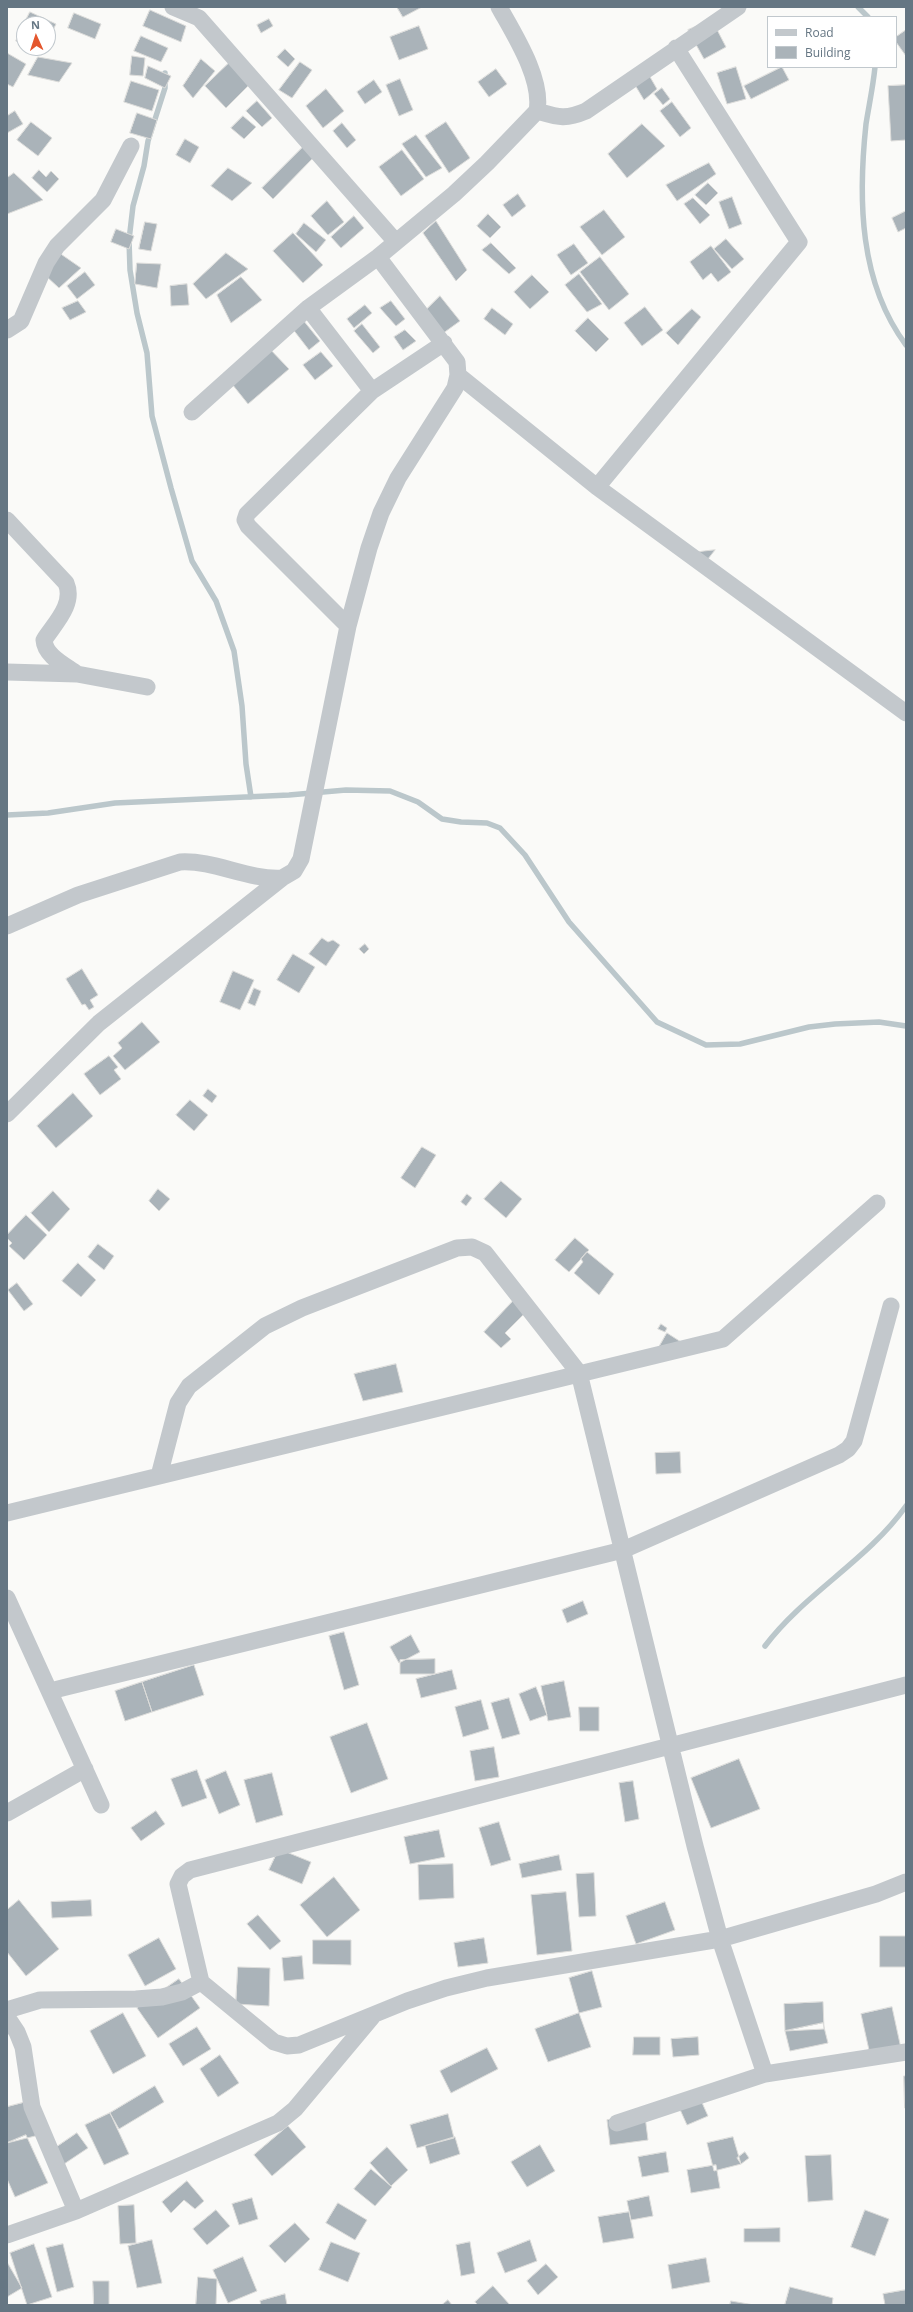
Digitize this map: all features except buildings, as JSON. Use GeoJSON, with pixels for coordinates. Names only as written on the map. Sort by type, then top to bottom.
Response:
{"type":"FeatureCollection","features":[{"type":"Feature","properties":{"kind":"street"},"geometry":{"type":"LineString","coordinates":[[173,7],[203,12],[396,242]]}},
{"type":"Feature","properties":{"kind":"street"},"geometry":{"type":"LineString","coordinates":[[192,412],[308,308],[378,257],[487,163],[537,111],[539,99],[537,86],[514,34],[499,7]]}},
{"type":"Feature","properties":{"kind":"street"},"geometry":{"type":"LineString","coordinates":[[537,111],[560,118],[586,111],[738,7]]}},
{"type":"Feature","properties":{"kind":"street"},"geometry":{"type":"LineString","coordinates":[[597,487],[799,242],[676,48]]}},
{"type":"Feature","properties":{"kind":"street"},"geometry":{"type":"LineString","coordinates":[[7,330],[21,321],[46,263],[57,246],[103,200],[131,146]]}},
{"type":"Feature","properties":{"kind":"street"},"geometry":{"type":"LineString","coordinates":[[7,1114],[99,1023],[282,878],[294,871],[301,859],[348,626],[369,548],[381,513],[398,478],[455,388],[458,375],[457,362],[378,257]]}},
{"type":"Feature","properties":{"kind":"street"},"geometry":{"type":"LineString","coordinates":[[308,308],[372,391]]}},
{"type":"Feature","properties":{"kind":"street"},"geometry":{"type":"LineString","coordinates":[[348,626],[248,526],[245,520],[248,514],[372,391],[444,343]]}},
{"type":"Feature","properties":{"kind":"street"},"geometry":{"type":"LineString","coordinates":[[458,375],[597,487],[906,713]]}},
{"type":"Feature","properties":{"kind":"street"},"geometry":{"type":"LineString","coordinates":[[7,520],[66,583],[70,591],[70,600],[44,640],[44,647],[48,652],[77,674]]}},
{"type":"Feature","properties":{"kind":"street"},"geometry":{"type":"LineString","coordinates":[[7,672],[77,674],[147,687]]}},
{"type":"Feature","properties":{"kind":"street"},"geometry":{"type":"LineString","coordinates":[[7,926],[78,894],[180,862],[194,861],[267,878],[282,878]]}},
{"type":"Feature","properties":{"kind":"street"},"geometry":{"type":"LineString","coordinates":[[7,1512],[723,1339],[877,1203]]}},
{"type":"Feature","properties":{"kind":"street"},"geometry":{"type":"LineString","coordinates":[[159,1476],[178,1403],[183,1394],[189,1386],[266,1326],[302,1308],[457,1248],[472,1247],[485,1253],[579,1373],[672,1746],[695,1846],[720,1939],[764,2074]]}},
{"type":"Feature","properties":{"kind":"street"},"geometry":{"type":"LineString","coordinates":[[50,1691],[623,1550],[839,1455],[848,1449],[854,1441],[891,1306]]}},
{"type":"Feature","properties":{"kind":"street"},"geometry":{"type":"LineString","coordinates":[[7,1598],[101,1805]]}},
{"type":"Feature","properties":{"kind":"street"},"geometry":{"type":"LineString","coordinates":[[906,1685],[190,1870],[182,1876],[178,1884],[202,1982],[274,2042],[287,2046],[299,2045],[374,2014],[446,1988],[487,1978],[720,1939],[876,1894],[906,1882]]}},
{"type":"Feature","properties":{"kind":"street"},"geometry":{"type":"LineString","coordinates":[[7,1813],[85,1769]]}},
{"type":"Feature","properties":{"kind":"street"},"geometry":{"type":"LineString","coordinates":[[7,2010],[40,2000],[136,1999],[162,1997],[182,1992],[202,1982]]}},
{"type":"Feature","properties":{"kind":"street"},"geometry":{"type":"LineString","coordinates":[[7,2235],[76,2211],[278,2123],[295,2109],[374,2014]]}},
{"type":"Feature","properties":{"kind":"street"},"geometry":{"type":"LineString","coordinates":[[7,2016],[17,2032],[23,2047],[32,2107],[76,2211]]}},
{"type":"Feature","properties":{"kind":"street"},"geometry":{"type":"LineString","coordinates":[[617,2123],[764,2074],[906,2052]]}},
{"type":"Feature","properties":{"kind":"waterway"},"geometry":{"type":"LineString","coordinates":[[858,7],[867,16]]}},
{"type":"Feature","properties":{"kind":"waterway"},"geometry":{"type":"LineString","coordinates":[[875,68],[863,152],[862,181],[865,239],[879,294],[890,320],[906,345]]}},
{"type":"Feature","properties":{"kind":"waterway"},"geometry":{"type":"LineString","coordinates":[[165,73],[165,88],[148,141],[144,166],[133,206],[129,240],[130,270],[137,313],[147,353],[152,416],[171,488],[192,561],[216,601],[234,651],[242,706],[246,764],[251,797]]}},
{"type":"Feature","properties":{"kind":"waterway"},"geometry":{"type":"LineString","coordinates":[[7,815],[48,813],[115,803],[289,795],[346,790],[390,791],[418,802],[442,819],[461,822],[487,823],[500,828],[525,855],[569,922],[657,1022],[706,1045],[740,1044],[809,1027],[835,1024],[879,1022],[906,1026]]}},
{"type":"Feature","properties":{"kind":"waterway"},"geometry":{"type":"LineString","coordinates":[[765,1646],[799,1609],[874,1543],[906,1506]]}}]}
